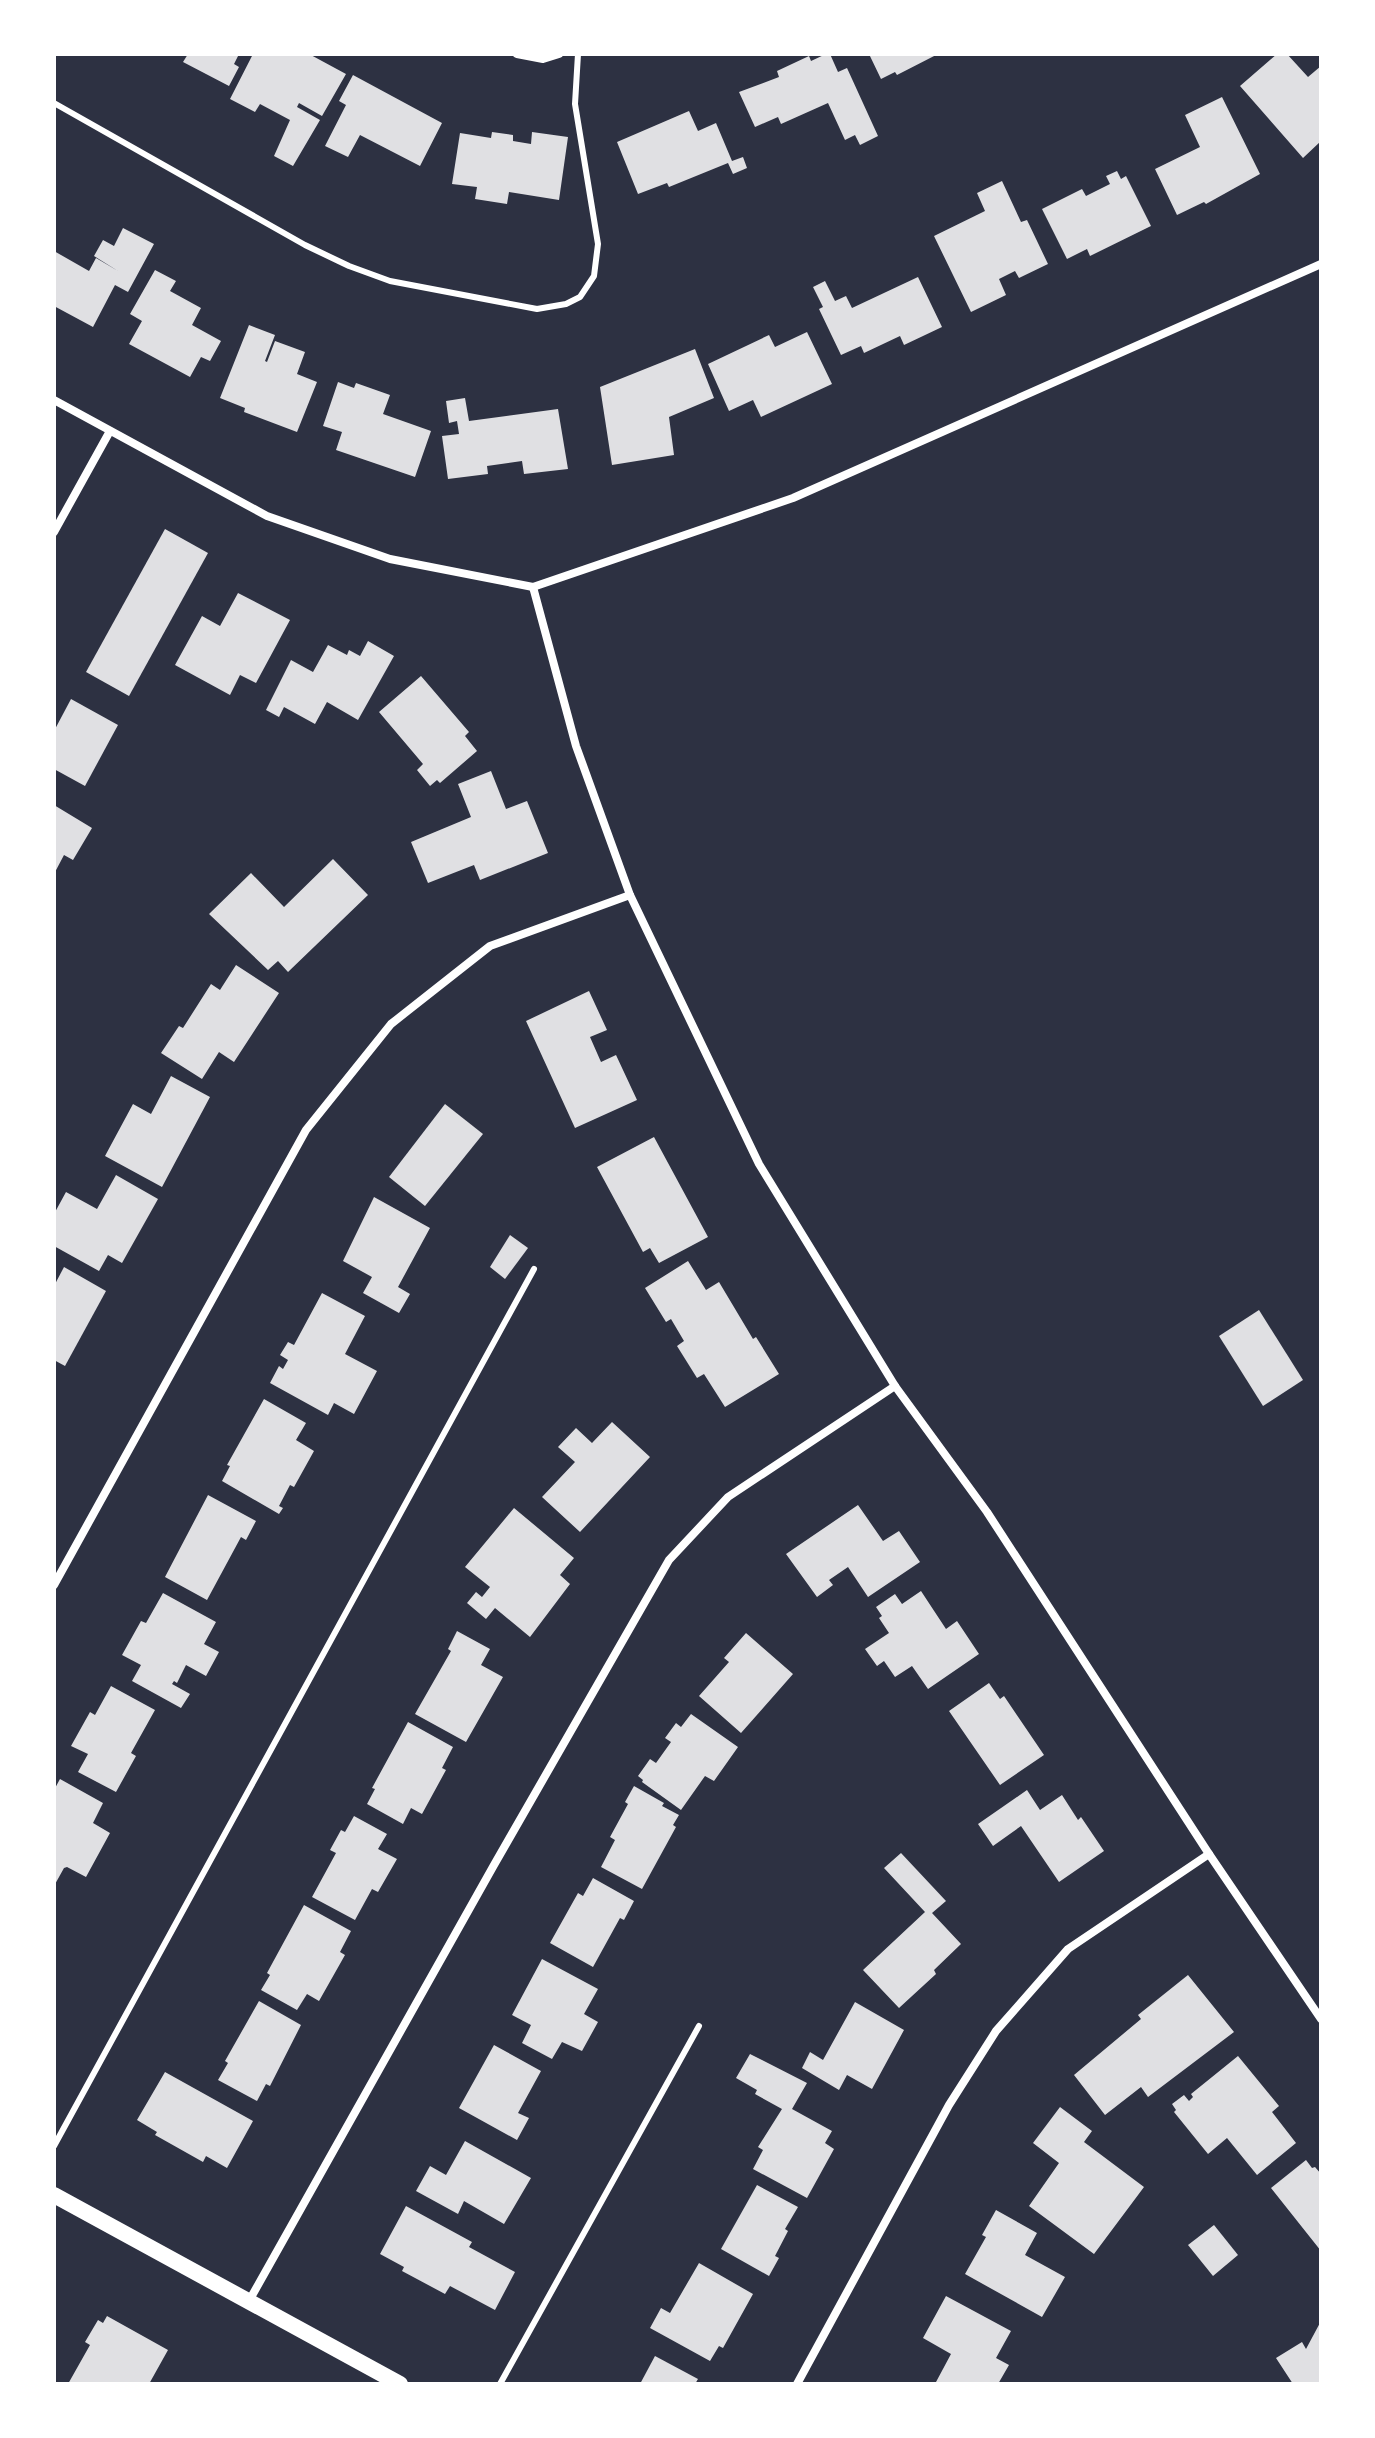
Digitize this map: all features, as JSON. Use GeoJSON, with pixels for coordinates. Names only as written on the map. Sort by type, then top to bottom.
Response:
{"type":"FeatureCollection","features":[{"type":"Feature","properties":{"kind":"main road"},"geometry":{"type":"LineString","coordinates":[[54,2195],[400,2384]]}},
{"type":"Feature","properties":{"kind":"street"},"geometry":{"type":"LineString","coordinates":[[517,54],[543,59],[559,54]]}},
{"type":"Feature","properties":{"kind":"street"},"geometry":{"type":"LineString","coordinates":[[54,400],[267,516],[390,559],[533,587],[793,498],[1321,264]]}},
{"type":"Feature","properties":{"kind":"street"},"geometry":{"type":"LineString","coordinates":[[54,532],[110,431]]}},
{"type":"Feature","properties":{"kind":"street"},"geometry":{"type":"LineString","coordinates":[[533,587],[576,746],[630,895],[759,1164],[895,1386],[987,1512],[1209,1854],[1321,2019]]}},
{"type":"Feature","properties":{"kind":"street"},"geometry":{"type":"LineString","coordinates":[[54,1585],[306,1130],[391,1024],[490,946],[630,895]]}},
{"type":"Feature","properties":{"kind":"street"},"geometry":{"type":"LineString","coordinates":[[249,2301],[669,1560],[728,1497],[895,1386]]}},
{"type":"Feature","properties":{"kind":"street"},"geometry":{"type":"LineString","coordinates":[[797,2384],[949,2105],[996,2031],[1068,1949],[1209,1854]]}},
{"type":"Feature","properties":{"kind":"lane"},"geometry":{"type":"LineString","coordinates":[[54,103],[305,245],[349,266],[390,281],[537,309],[566,304],[580,297],[594,276],[598,244],[575,104],[578,54]]}},
{"type":"Feature","properties":{"kind":"lane"},"geometry":{"type":"LineString","coordinates":[[54,2146],[534,1269]]}},
{"type":"Feature","properties":{"kind":"lane"},"geometry":{"type":"LineString","coordinates":[[500,2384],[699,2026]]}},
{"type":"Feature","properties":{"kind":"building"},"geometry":{"type":"Polygon","coordinates":[[[188,54],[239,54],[234,64],[239,67],[229,86],[183,62],[188,54]]]}},
{"type":"Feature","properties":{"kind":"building"},"geometry":{"type":"Polygon","coordinates":[[[253,54],[309,54],[346,74],[322,116],[299,103],[297,107],[320,120],[293,166],[274,156],[290,120],[260,104],[255,112],[230,99],[253,54]]]}},
{"type":"Feature","properties":{"kind":"building"},"geometry":{"type":"Polygon","coordinates":[[[830,54],[838,72],[847,68],[878,136],[860,145],[855,135],[845,140],[828,103],[781,124],[778,117],[755,127],[739,92],[779,77],[777,71],[809,56],[811,61],[830,54]]]}},
{"type":"Feature","properties":{"kind":"building"},"geometry":{"type":"Polygon","coordinates":[[[869,54],[938,54],[897,75],[895,72],[881,79],[869,54]]]}},
{"type":"Feature","properties":{"kind":"building"},"geometry":{"type":"Polygon","coordinates":[[[1277,54],[1287,54],[1308,77],[1321,66],[1321,141],[1303,158],[1240,86],[1277,54]]]}},
{"type":"Feature","properties":{"kind":"building"},"geometry":{"type":"Polygon","coordinates":[[[353,75],[442,123],[420,166],[360,135],[348,157],[325,146],[346,105],[339,101],[353,75]]]}},
{"type":"Feature","properties":{"kind":"building"},"geometry":{"type":"Polygon","coordinates":[[[1222,97],[1260,174],[1206,204],[1204,202],[1177,215],[1155,169],[1200,147],[1185,115],[1222,97]]]}},
{"type":"Feature","properties":{"kind":"building"},"geometry":{"type":"Polygon","coordinates":[[[689,111],[698,131],[716,123],[732,161],[743,157],[747,168],[733,174],[728,163],[669,187],[667,183],[638,194],[617,142],[689,111]]]}},
{"type":"Feature","properties":{"kind":"building"},"geometry":{"type":"Polygon","coordinates":[[[492,132],[513,135],[513,141],[531,144],[532,132],[568,137],[559,200],[509,192],[507,204],[475,199],[477,187],[452,184],[460,133],[491,138],[492,132]]]}},
{"type":"Feature","properties":{"kind":"building"},"geometry":{"type":"Polygon","coordinates":[[[1117,171],[1121,179],[1126,176],[1151,226],[1090,256],[1087,249],[1067,259],[1042,209],[1082,189],[1086,196],[1110,184],[1106,176],[1117,171]]]}},
{"type":"Feature","properties":{"kind":"building"},"geometry":{"type":"Polygon","coordinates":[[[1002,181],[1021,222],[1027,220],[1048,264],[1019,278],[1015,271],[999,279],[1006,295],[971,312],[934,236],[985,211],[977,193],[1002,181]]]}},
{"type":"Feature","properties":{"kind":"building"},"geometry":{"type":"Polygon","coordinates":[[[123,228],[154,244],[128,292],[115,285],[93,327],[54,306],[54,251],[89,271],[96,258],[118,271],[94,256],[103,240],[114,246],[123,228]]]}},
{"type":"Feature","properties":{"kind":"building"},"geometry":{"type":"Polygon","coordinates":[[[155,270],[176,281],[170,291],[201,308],[192,325],[221,341],[210,361],[201,357],[190,377],[129,344],[142,321],[130,314],[155,270]]]}},
{"type":"Feature","properties":{"kind":"building"},"geometry":{"type":"Polygon","coordinates":[[[918,277],[942,327],[904,345],[900,336],[864,353],[861,346],[841,355],[819,309],[823,307],[813,287],[825,281],[835,301],[846,296],[852,308],[918,277]]]}},
{"type":"Feature","properties":{"kind":"building"},"geometry":{"type":"Polygon","coordinates":[[[249,325],[275,335],[267,362],[275,341],[305,352],[297,374],[317,382],[297,432],[244,412],[245,408],[220,398],[249,325]]]}},
{"type":"Feature","properties":{"kind":"building"},"geometry":{"type":"Polygon","coordinates":[[[807,332],[832,384],[761,417],[753,400],[729,411],[708,364],[769,335],[775,347],[807,332]]]}},
{"type":"Feature","properties":{"kind":"building"},"geometry":{"type":"Polygon","coordinates":[[[695,349],[714,398],[669,417],[674,455],[612,465],[600,387],[695,349]]]}},
{"type":"Feature","properties":{"kind":"building"},"geometry":{"type":"Polygon","coordinates":[[[338,382],[354,388],[356,383],[390,395],[383,414],[431,431],[415,477],[336,450],[342,432],[323,426],[338,382]]]}},
{"type":"Feature","properties":{"kind":"building"},"geometry":{"type":"Polygon","coordinates":[[[465,398],[469,421],[558,409],[568,469],[524,474],[522,461],[487,466],[488,474],[448,479],[442,436],[459,434],[457,421],[449,423],[446,401],[465,398]]]}},
{"type":"Feature","properties":{"kind":"building"},"geometry":{"type":"Polygon","coordinates":[[[165,529],[208,553],[129,696],[86,672],[165,529]]]}},
{"type":"Feature","properties":{"kind":"building"},"geometry":{"type":"Polygon","coordinates":[[[238,593],[290,620],[256,683],[240,675],[230,695],[175,665],[202,616],[220,626],[238,593]]]}},
{"type":"Feature","properties":{"kind":"building"},"geometry":{"type":"Polygon","coordinates":[[[368,641],[394,656],[358,720],[327,702],[315,724],[284,707],[279,717],[266,710],[291,660],[313,672],[328,645],[347,655],[349,650],[360,656],[368,641]]]}},
{"type":"Feature","properties":{"kind":"building"},"geometry":{"type":"Polygon","coordinates":[[[421,676],[469,732],[465,736],[477,751],[440,783],[437,780],[430,786],[417,770],[423,764],[379,712],[421,676]]]}},
{"type":"Feature","properties":{"kind":"building"},"geometry":{"type":"Polygon","coordinates":[[[71,699],[118,725],[85,786],[54,769],[54,731],[71,699]]]}},
{"type":"Feature","properties":{"kind":"building"},"geometry":{"type":"Polygon","coordinates":[[[491,771],[506,809],[527,801],[548,853],[480,880],[474,865],[428,883],[411,842],[471,817],[458,784],[491,771]]]}},
{"type":"Feature","properties":{"kind":"building"},"geometry":{"type":"Polygon","coordinates":[[[54,805],[92,828],[73,860],[64,855],[54,874],[54,805]]]}},
{"type":"Feature","properties":{"kind":"building"},"geometry":{"type":"Polygon","coordinates":[[[333,859],[368,895],[288,972],[278,961],[268,970],[209,914],[251,873],[284,907],[333,859]]]}},
{"type":"Feature","properties":{"kind":"building"},"geometry":{"type":"Polygon","coordinates":[[[236,965],[279,993],[234,1062],[219,1052],[202,1079],[161,1053],[179,1026],[183,1028],[211,984],[220,990],[236,965]]]}},
{"type":"Feature","properties":{"kind":"building"},"geometry":{"type":"Polygon","coordinates":[[[589,991],[607,1030],[590,1037],[601,1062],[616,1055],[637,1100],[575,1128],[526,1021],[589,991]]]}},
{"type":"Feature","properties":{"kind":"building"},"geometry":{"type":"Polygon","coordinates":[[[171,1076],[210,1097],[162,1187],[105,1156],[133,1104],[151,1114],[171,1076]]]}},
{"type":"Feature","properties":{"kind":"building"},"geometry":{"type":"Polygon","coordinates":[[[445,1104],[483,1134],[425,1206],[389,1177],[445,1104]]]}},
{"type":"Feature","properties":{"kind":"building"},"geometry":{"type":"Polygon","coordinates":[[[654,1137],[708,1237],[659,1263],[650,1248],[643,1252],[597,1167],[654,1137]]]}},
{"type":"Feature","properties":{"kind":"building"},"geometry":{"type":"Polygon","coordinates":[[[116,1175],[158,1199],[122,1263],[108,1255],[99,1271],[54,1246],[54,1214],[66,1192],[97,1209],[116,1175]]]}},
{"type":"Feature","properties":{"kind":"building"},"geometry":{"type":"Polygon","coordinates":[[[374,1197],[430,1228],[398,1287],[410,1294],[399,1313],[363,1293],[372,1277],[343,1261],[374,1197]]]}},
{"type":"Feature","properties":{"kind":"building"},"geometry":{"type":"Polygon","coordinates":[[[510,1235],[528,1248],[505,1279],[490,1267],[510,1235]]]}},
{"type":"Feature","properties":{"kind":"building"},"geometry":{"type":"Polygon","coordinates":[[[688,1261],[706,1290],[719,1282],[753,1339],[756,1337],[779,1374],[725,1407],[704,1374],[697,1378],[677,1346],[684,1341],[671,1319],[666,1322],[645,1288],[688,1261]]]}},
{"type":"Feature","properties":{"kind":"building"},"geometry":{"type":"Polygon","coordinates":[[[64,1267],[106,1291],[65,1366],[54,1360],[54,1286],[64,1267]]]}},
{"type":"Feature","properties":{"kind":"building"},"geometry":{"type":"Polygon","coordinates":[[[322,1293],[365,1316],[345,1354],[377,1371],[354,1414],[334,1403],[328,1415],[270,1383],[279,1366],[283,1369],[288,1360],[280,1355],[288,1342],[294,1345],[322,1293]]]}},
{"type":"Feature","properties":{"kind":"building"},"geometry":{"type":"Polygon","coordinates":[[[1259,1310],[1303,1380],[1263,1406],[1219,1336],[1259,1310]]]}},
{"type":"Feature","properties":{"kind":"building"},"geometry":{"type":"Polygon","coordinates":[[[264,1399],[306,1423],[296,1440],[314,1451],[294,1487],[290,1485],[279,1506],[283,1508],[279,1514],[222,1481],[230,1466],[227,1465],[264,1399]]]}},
{"type":"Feature","properties":{"kind":"building"},"geometry":{"type":"Polygon","coordinates":[[[612,1422],[650,1457],[580,1532],[542,1497],[575,1462],[558,1447],[576,1428],[592,1443],[612,1422]]]}},
{"type":"Feature","properties":{"kind":"building"},"geometry":{"type":"Polygon","coordinates":[[[208,1495],[256,1521],[246,1540],[241,1537],[207,1600],[165,1577],[208,1495]]]}},
{"type":"Feature","properties":{"kind":"building"},"geometry":{"type":"Polygon","coordinates":[[[858,1505],[883,1541],[899,1531],[920,1562],[868,1597],[848,1567],[829,1580],[833,1585],[817,1597],[786,1554],[858,1505]]]}},
{"type":"Feature","properties":{"kind":"building"},"geometry":{"type":"Polygon","coordinates":[[[514,1508],[574,1558],[560,1575],[570,1584],[530,1637],[495,1608],[486,1619],[467,1603],[476,1592],[482,1597],[490,1587],[465,1567],[514,1508]]]}},
{"type":"Feature","properties":{"kind":"building"},"geometry":{"type":"Polygon","coordinates":[[[921,1591],[946,1629],[957,1621],[979,1654],[928,1689],[912,1666],[895,1677],[884,1661],[877,1666],[865,1649],[889,1633],[876,1607],[895,1594],[902,1604],[921,1591]]]}},
{"type":"Feature","properties":{"kind":"building"},"geometry":{"type":"Polygon","coordinates":[[[163,1593],[216,1622],[204,1644],[219,1652],[206,1676],[186,1665],[177,1683],[174,1681],[172,1684],[190,1694],[181,1708],[132,1681],[141,1665],[122,1655],[141,1621],[146,1623],[163,1593]]]}},
{"type":"Feature","properties":{"kind":"building"},"geometry":{"type":"Polygon","coordinates":[[[457,1631],[490,1649],[481,1665],[503,1677],[466,1742],[415,1714],[451,1651],[448,1649],[457,1631]]]}},
{"type":"Feature","properties":{"kind":"building"},"geometry":{"type":"Polygon","coordinates":[[[746,1633],[793,1674],[741,1733],[699,1696],[729,1662],[724,1658],[746,1633]]]}},
{"type":"Feature","properties":{"kind":"building"},"geometry":{"type":"Polygon","coordinates":[[[989,1683],[1000,1699],[1004,1696],[1044,1755],[1000,1785],[949,1711],[989,1683]]]}},
{"type":"Feature","properties":{"kind":"building"},"geometry":{"type":"Polygon","coordinates":[[[111,1686],[155,1710],[131,1753],[136,1756],[116,1792],[78,1772],[88,1754],[71,1746],[90,1712],[95,1715],[111,1686]]]}},
{"type":"Feature","properties":{"kind":"building"},"geometry":{"type":"Polygon","coordinates":[[[691,1714],[738,1747],[714,1781],[705,1776],[681,1810],[638,1776],[650,1759],[656,1763],[671,1742],[665,1738],[676,1723],[681,1727],[691,1714]]]}},
{"type":"Feature","properties":{"kind":"building"},"geometry":{"type":"Polygon","coordinates":[[[408,1722],[453,1747],[442,1768],[446,1770],[422,1814],[411,1808],[403,1824],[367,1804],[375,1789],[372,1788],[408,1722]]]}},
{"type":"Feature","properties":{"kind":"building"},"geometry":{"type":"Polygon","coordinates":[[[60,1779],[103,1803],[93,1823],[110,1833],[86,1877],[67,1867],[54,1886],[54,1790],[60,1779]]]}},
{"type":"Feature","properties":{"kind":"building"},"geometry":{"type":"Polygon","coordinates":[[[634,1786],[679,1815],[673,1825],[676,1827],[642,1889],[601,1867],[615,1840],[610,1837],[634,1786]]]}},
{"type":"Feature","properties":{"kind":"building"},"geometry":{"type":"Polygon","coordinates":[[[1027,1790],[1040,1810],[1062,1795],[1104,1851],[1059,1882],[1021,1826],[993,1846],[978,1824],[1027,1790]]]}},
{"type":"Feature","properties":{"kind":"building"},"geometry":{"type":"Polygon","coordinates":[[[354,1816],[387,1834],[378,1849],[397,1859],[378,1892],[372,1889],[355,1920],[312,1897],[336,1853],[330,1850],[341,1830],[345,1832],[354,1816]]]}},
{"type":"Feature","properties":{"kind":"building"},"geometry":{"type":"Polygon","coordinates":[[[901,1853],[946,1901],[932,1913],[961,1944],[934,1970],[936,1974],[899,2008],[863,1970],[925,1912],[884,1868],[901,1853]]]}},
{"type":"Feature","properties":{"kind":"building"},"geometry":{"type":"Polygon","coordinates":[[[593,1878],[634,1901],[624,1920],[620,1918],[593,1967],[550,1943],[578,1893],[583,1896],[593,1878]]]}},
{"type":"Feature","properties":{"kind":"building"},"geometry":{"type":"Polygon","coordinates":[[[304,1905],[351,1931],[340,1952],[345,1955],[319,2001],[307,1994],[297,2010],[261,1990],[304,1905]]]}},
{"type":"Feature","properties":{"kind":"building"},"geometry":{"type":"Polygon","coordinates":[[[542,1959],[598,1989],[584,2014],[598,2022],[582,2051],[562,2042],[552,2059],[522,2043],[531,2025],[512,2015],[542,1959]]]}},
{"type":"Feature","properties":{"kind":"building"},"geometry":{"type":"Polygon","coordinates":[[[1188,1975],[1234,2032],[1148,2097],[1141,2087],[1105,2115],[1074,2075],[1141,2019],[1138,2015],[1188,1975]]]}},
{"type":"Feature","properties":{"kind":"building"},"geometry":{"type":"Polygon","coordinates":[[[259,2001],[301,2025],[270,2086],[266,2084],[257,2101],[218,2080],[228,2063],[225,2061],[259,2001]]]}},
{"type":"Feature","properties":{"kind":"building"},"geometry":{"type":"Polygon","coordinates":[[[855,2002],[904,2030],[872,2089],[847,2075],[839,2090],[802,2068],[810,2052],[823,2060],[855,2002]]]}},
{"type":"Feature","properties":{"kind":"building"},"geometry":{"type":"Polygon","coordinates":[[[494,2045],[541,2071],[518,2113],[529,2118],[517,2140],[459,2108],[494,2045]]]}},
{"type":"Feature","properties":{"kind":"building"},"geometry":{"type":"Polygon","coordinates":[[[750,2054],[807,2083],[792,2109],[832,2131],[825,2143],[834,2149],[807,2198],[753,2169],[763,2150],[758,2147],[782,2109],[755,2094],[757,2090],[736,2078],[750,2054]]]}},
{"type":"Feature","properties":{"kind":"building"},"geometry":{"type":"Polygon","coordinates":[[[1238,2056],[1279,2106],[1272,2112],[1296,2143],[1257,2175],[1227,2138],[1208,2154],[1174,2112],[1176,2110],[1172,2104],[1184,2095],[1189,2101],[1193,2097],[1191,2094],[1238,2056]]]}},
{"type":"Feature","properties":{"kind":"building"},"geometry":{"type":"Polygon","coordinates":[[[165,2072],[253,2121],[227,2168],[206,2156],[203,2162],[155,2135],[157,2132],[137,2120],[165,2072]]]}},
{"type":"Feature","properties":{"kind":"building"},"geometry":{"type":"Polygon","coordinates":[[[1060,2107],[1092,2131],[1084,2142],[1144,2187],[1094,2254],[1029,2206],[1059,2163],[1033,2143],[1060,2107]]]}},
{"type":"Feature","properties":{"kind":"building"},"geometry":{"type":"Polygon","coordinates":[[[465,2141],[531,2178],[504,2224],[464,2201],[458,2214],[416,2191],[430,2166],[446,2175],[465,2141]]]}},
{"type":"Feature","properties":{"kind":"building"},"geometry":{"type":"Polygon","coordinates":[[[1306,2160],[1321,2174],[1321,2251],[1271,2188],[1306,2160]]]}},
{"type":"Feature","properties":{"kind":"building"},"geometry":{"type":"Polygon","coordinates":[[[757,2185],[798,2207],[785,2229],[788,2231],[775,2256],[779,2258],[769,2276],[721,2249],[757,2185]]]}},
{"type":"Feature","properties":{"kind":"building"},"geometry":{"type":"Polygon","coordinates":[[[406,2206],[472,2242],[469,2247],[515,2272],[495,2310],[450,2286],[445,2294],[402,2271],[404,2267],[380,2254],[406,2206]]]}},
{"type":"Feature","properties":{"kind":"building"},"geometry":{"type":"Polygon","coordinates":[[[996,2210],[1037,2233],[1025,2255],[1065,2277],[1042,2317],[965,2274],[986,2237],[982,2235],[996,2210]]]}},
{"type":"Feature","properties":{"kind":"building"},"geometry":{"type":"Polygon","coordinates":[[[1214,2225],[1238,2255],[1213,2276],[1188,2245],[1214,2225]]]}},
{"type":"Feature","properties":{"kind":"building"},"geometry":{"type":"Polygon","coordinates":[[[699,2263],[753,2294],[723,2348],[719,2346],[710,2361],[650,2328],[661,2308],[670,2313],[699,2263]]]}},
{"type":"Feature","properties":{"kind":"building"},"geometry":{"type":"Polygon","coordinates":[[[946,2296],[1011,2331],[996,2358],[1009,2365],[998,2384],[936,2382],[951,2354],[923,2338],[946,2296]]]}},
{"type":"Feature","properties":{"kind":"building"},"geometry":{"type":"Polygon","coordinates":[[[107,2316],[168,2350],[149,2384],[68,2384],[90,2345],[85,2342],[98,2320],[103,2323],[107,2316]]]}},
{"type":"Feature","properties":{"kind":"building"},"geometry":{"type":"Polygon","coordinates":[[[1321,2321],[1321,2384],[1293,2384],[1276,2358],[1302,2342],[1306,2349],[1321,2321]]]}},
{"type":"Feature","properties":{"kind":"building"},"geometry":{"type":"Polygon","coordinates":[[[655,2356],[698,2379],[695,2384],[640,2384],[655,2356]]]}}]}
